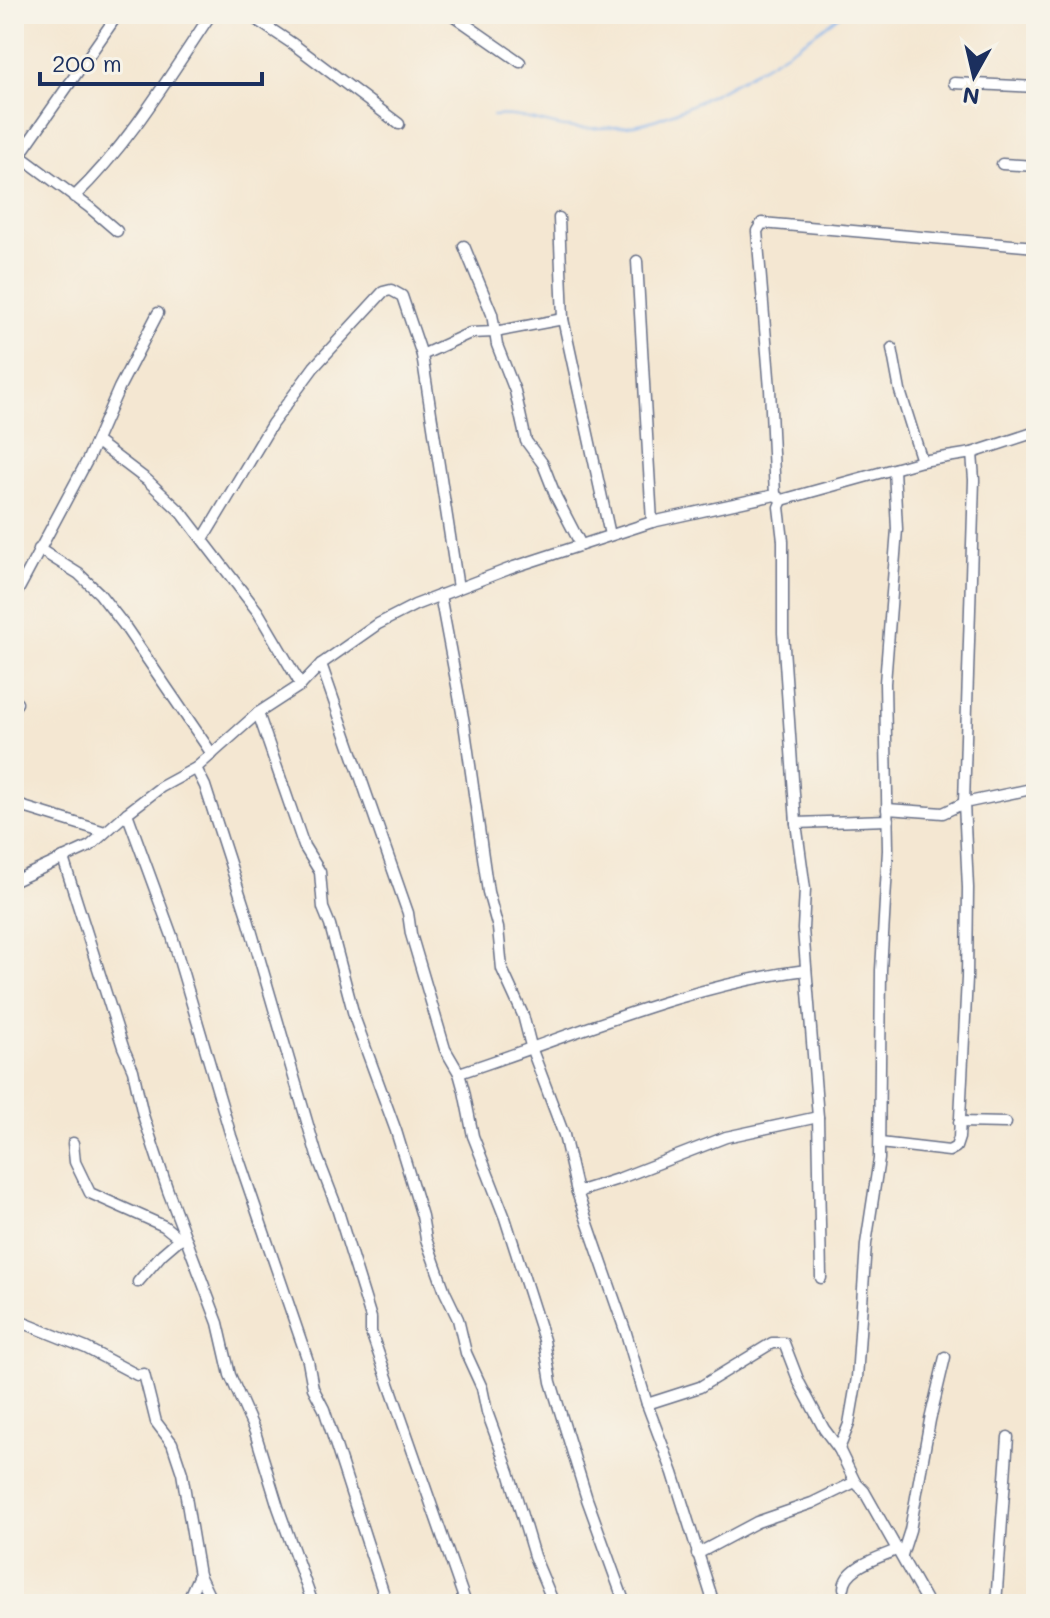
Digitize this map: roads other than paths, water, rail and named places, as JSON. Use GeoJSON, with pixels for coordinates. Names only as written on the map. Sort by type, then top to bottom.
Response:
{"type":"FeatureCollection","features":[{"type":"Feature","properties":{"kind":"street"},"geometry":{"type":"LineString","coordinates":[[117,231],[16,154],[118,14]]}},
{"type":"Feature","properties":{"kind":"street"},"geometry":{"type":"LineString","coordinates":[[74,197],[100,172],[121,145],[211,14]]}},
{"type":"Feature","properties":{"kind":"street"},"geometry":{"type":"LineString","coordinates":[[248,14],[399,124]]}},
{"type":"Feature","properties":{"kind":"street"},"geometry":{"type":"LineString","coordinates":[[451,14],[520,62]]}},
{"type":"Feature","properties":{"kind":"street"},"geometry":{"type":"LineString","coordinates":[[954,83],[1036,87]]}},
{"type":"Feature","properties":{"kind":"street"},"geometry":{"type":"LineString","coordinates":[[1002,164],[1036,166]]}},
{"type":"Feature","properties":{"kind":"street"},"geometry":{"type":"LineString","coordinates":[[559,218],[563,319],[610,535]]}},
{"type":"Feature","properties":{"kind":"street"},"geometry":{"type":"LineString","coordinates":[[821,1278],[818,1117],[803,929],[805,889],[796,823],[782,619],[783,541],[757,231],[762,223],[1036,247]]}},
{"type":"Feature","properties":{"kind":"street"},"geometry":{"type":"LineString","coordinates":[[464,246],[492,314],[497,345],[515,391],[525,436],[543,464],[581,545]]}},
{"type":"Feature","properties":{"kind":"street"},"geometry":{"type":"LineString","coordinates":[[637,261],[652,522]]}},
{"type":"Feature","properties":{"kind":"street"},"geometry":{"type":"LineString","coordinates":[[203,539],[272,424],[314,367],[383,292],[391,290],[402,296],[422,355],[458,588]]}},
{"type":"Feature","properties":{"kind":"street"},"geometry":{"type":"LineString","coordinates":[[14,598],[97,442],[119,388],[158,313]]}},
{"type":"Feature","properties":{"kind":"street"},"geometry":{"type":"LineString","coordinates":[[422,355],[470,333],[495,332],[563,319]]}},
{"type":"Feature","properties":{"kind":"street"},"geometry":{"type":"LineString","coordinates":[[892,348],[900,391],[922,461]]}},
{"type":"Feature","properties":{"kind":"street"},"geometry":{"type":"LineString","coordinates":[[14,881],[90,846],[161,787],[196,768],[258,713],[301,685],[321,664],[378,624],[440,595],[652,522],[778,497],[922,461],[972,453],[1036,432]]}},
{"type":"Feature","properties":{"kind":"street"},"geometry":{"type":"LineString","coordinates":[[97,442],[164,494],[203,539],[258,612],[301,685]]}},
{"type":"Feature","properties":{"kind":"street"},"geometry":{"type":"LineString","coordinates":[[880,1143],[953,1150],[959,1138],[968,888],[964,803],[974,480],[972,453]]}},
{"type":"Feature","properties":{"kind":"street"},"geometry":{"type":"LineString","coordinates":[[839,1449],[849,1424],[857,1378],[866,1244],[880,1143],[881,970],[888,815],[885,683],[897,529],[894,469]]}},
{"type":"Feature","properties":{"kind":"street"},"geometry":{"type":"LineString","coordinates":[[39,549],[79,574],[99,593],[212,754]]}},
{"type":"Feature","properties":{"kind":"street"},"geometry":{"type":"LineString","coordinates":[[440,595],[457,676],[502,969],[527,1025],[532,1050],[564,1135],[577,1192],[673,1473],[714,1604]]}},
{"type":"Feature","properties":{"kind":"street"},"geometry":{"type":"LineString","coordinates":[[321,664],[408,913],[411,934],[445,1049],[459,1073],[473,1136],[505,1218],[544,1340],[551,1382],[587,1499],[625,1604]]}},
{"type":"Feature","properties":{"kind":"street"},"geometry":{"type":"LineString","coordinates":[[258,713],[304,846],[320,872],[323,908],[355,1019],[396,1131],[426,1239],[458,1319],[466,1353],[482,1388],[534,1556],[554,1604]]}},
{"type":"Feature","properties":{"kind":"street"},"geometry":{"type":"LineString","coordinates":[[196,768],[205,786],[247,916],[317,1156],[341,1219],[371,1318],[371,1332],[466,1604]]}},
{"type":"Feature","properties":{"kind":"street"},"geometry":{"type":"LineString","coordinates":[[796,823],[943,813],[964,803],[1036,788]]}},
{"type":"Feature","properties":{"kind":"street"},"geometry":{"type":"LineString","coordinates":[[14,804],[105,832]]}},
{"type":"Feature","properties":{"kind":"street"},"geometry":{"type":"LineString","coordinates":[[127,813],[172,936],[238,1159],[387,1604]]}},
{"type":"Feature","properties":{"kind":"street"},"geometry":{"type":"LineString","coordinates":[[63,858],[133,1070],[143,1115],[182,1237],[218,1323],[230,1375],[255,1432],[313,1604]]}},
{"type":"Feature","properties":{"kind":"street"},"geometry":{"type":"LineString","coordinates":[[459,1073],[532,1050],[545,1042],[745,980],[806,970]]}},
{"type":"Feature","properties":{"kind":"street"},"geometry":{"type":"LineString","coordinates":[[577,1192],[726,1137],[818,1117]]}},
{"type":"Feature","properties":{"kind":"street"},"geometry":{"type":"LineString","coordinates":[[959,1122],[1006,1123]]}},
{"type":"Feature","properties":{"kind":"street"},"geometry":{"type":"LineString","coordinates":[[73,1143],[75,1162],[90,1193],[182,1237]]}},
{"type":"Feature","properties":{"kind":"street"},"geometry":{"type":"LineString","coordinates":[[138,1282],[182,1237]]}},
{"type":"Feature","properties":{"kind":"street"},"geometry":{"type":"LineString","coordinates":[[14,1319],[86,1348],[137,1375],[144,1374],[156,1422],[172,1443],[182,1473],[199,1575],[213,1604]]}},
{"type":"Feature","properties":{"kind":"street"},"geometry":{"type":"LineString","coordinates":[[647,1404],[700,1387],[772,1343],[781,1342],[788,1350],[799,1382],[824,1429],[839,1449],[855,1482],[864,1491],[928,1604]]}},
{"type":"Feature","properties":{"kind":"street"},"geometry":{"type":"LineString","coordinates":[[844,1588],[844,1580],[850,1571],[900,1552],[910,1530],[945,1357]]}},
{"type":"Feature","properties":{"kind":"street"},"geometry":{"type":"LineString","coordinates":[[996,1604],[1008,1437]]}},
{"type":"Feature","properties":{"kind":"street"},"geometry":{"type":"LineString","coordinates":[[697,1554],[757,1522],[812,1503],[855,1482]]}},
{"type":"Feature","properties":{"kind":"street"},"geometry":{"type":"LineString","coordinates":[[186,1604],[199,1575]]}},
{"type":"Feature","properties":{"kind":"waterway"},"geometry":{"type":"LineString","coordinates":[[493,116],[521,117],[580,128],[619,127],[648,122],[737,81],[798,45],[841,14]]}}]}
